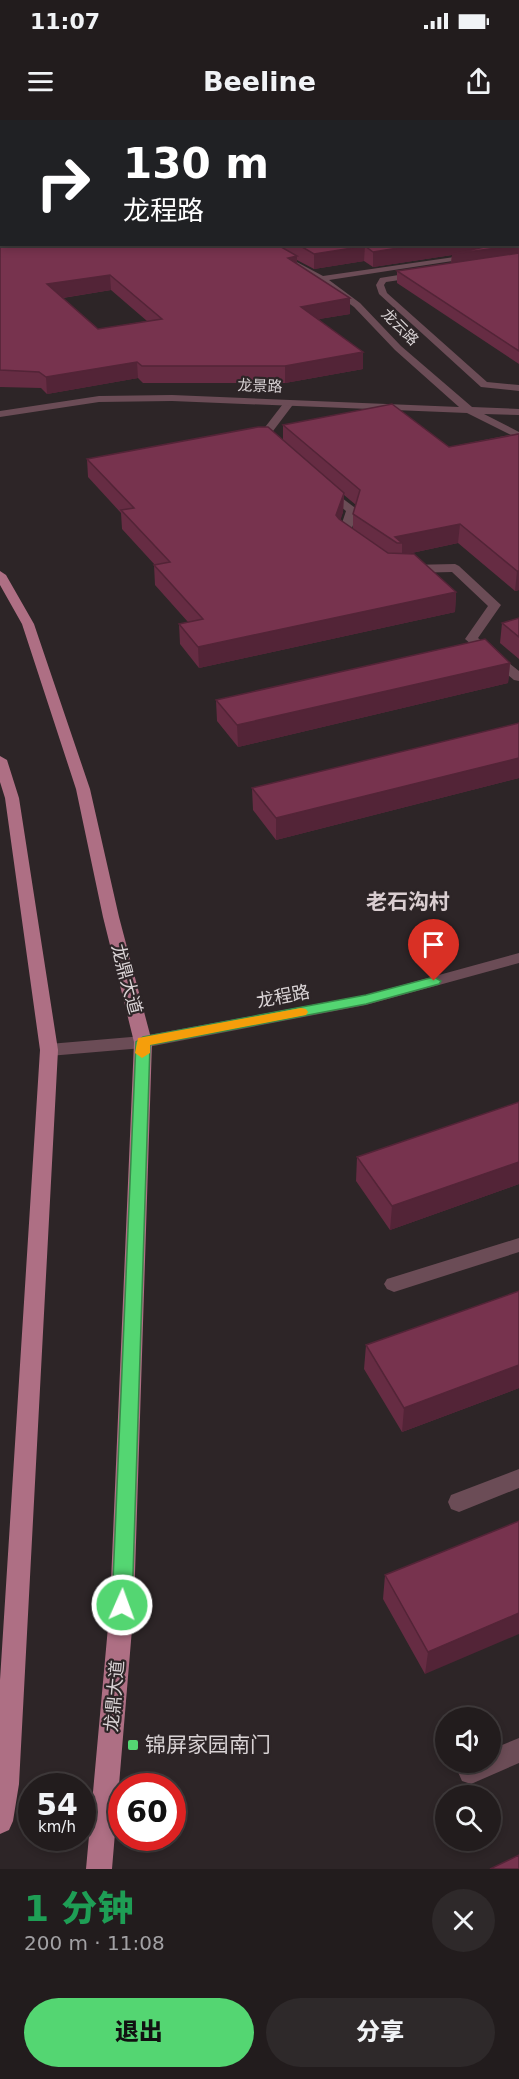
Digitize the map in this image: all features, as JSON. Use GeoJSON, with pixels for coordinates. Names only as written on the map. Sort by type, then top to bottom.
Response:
{"type":"FeatureCollection","features":[{"type":"Feature","properties":{"kind":"main road","name":"龙鼎大道"},"geometry":{"type":"LineString","coordinates":[[0,575],[28,624],[83,789],[111,917],[143,1042],[122,1605],[99,1869]]}},
{"type":"Feature","properties":{"kind":"main road"},"geometry":{"type":"LineString","coordinates":[[0,760],[12,798],[49,1050],[6,1775],[0,1821]]}},
{"type":"Feature","properties":{"kind":"street","name":"龙云路"},"geometry":{"type":"LineString","coordinates":[[260,246],[322,279],[357,305],[398,348],[469,410],[519,436]]}},
{"type":"Feature","properties":{"kind":"street"},"geometry":{"type":"LineString","coordinates":[[322,279],[482,255]]}},
{"type":"Feature","properties":{"kind":"street"},"geometry":{"type":"LineString","coordinates":[[422,274],[383,280],[380,285],[383,294],[484,385],[519,388]]}},
{"type":"Feature","properties":{"kind":"street","name":"龙景路"},"geometry":{"type":"LineString","coordinates":[[0,414],[99,399],[172,398],[519,412]]}},
{"type":"Feature","properties":{"kind":"street"},"geometry":{"type":"LineString","coordinates":[[288,455],[264,435],[290,402]]}},
{"type":"Feature","properties":{"kind":"street"},"geometry":{"type":"LineString","coordinates":[[319,483],[352,510],[344,535],[363,549]]}},
{"type":"Feature","properties":{"kind":"street"},"geometry":{"type":"LineString","coordinates":[[392,569],[455,568],[495,605],[471,639],[519,677]]}},
{"type":"Feature","properties":{"kind":"street","name":"龙程路"},"geometry":{"type":"LineString","coordinates":[[49,1050],[143,1042],[366,1000],[519,958]]}},
{"type":"Feature","properties":{"kind":"street"},"geometry":{"type":"LineString","coordinates":[[394,1284],[519,1245]]}},
{"type":"Feature","properties":{"kind":"street"},"geometry":{"type":"LineString","coordinates":[[459,1502],[519,1478]]}},
{"type":"Feature","properties":{"kind":"street"},"geometry":{"type":"LineString","coordinates":[[501,1758],[519,1750]]}},
{"type":"Feature","properties":{"kind":"building"},"geometry":{"type":"Polygon","coordinates":[[[0,246],[280,246],[297,256],[288,258],[350,298],[301,307],[363,352],[285,366],[142,366],[137,362],[46,377],[39,372],[0,370],[0,246]],[[110,275],[47,284],[98,329],[162,319],[110,275]]]}},
{"type":"Feature","properties":{"kind":"building"},"geometry":{"type":"Polygon","coordinates":[[[300,246],[365,246],[314,254],[300,246]]]}},
{"type":"Feature","properties":{"kind":"building"},"geometry":{"type":"Polygon","coordinates":[[[365,246],[410,246],[373,252],[365,246]]]}},
{"type":"Feature","properties":{"kind":"building"},"geometry":{"type":"Polygon","coordinates":[[[489,246],[512,246],[452,254],[489,246]]]}},
{"type":"Feature","properties":{"kind":"building"},"geometry":{"type":"Polygon","coordinates":[[[519,253],[519,351],[397,271],[519,253]]]}},
{"type":"Feature","properties":{"kind":"building"},"geometry":{"type":"Polygon","coordinates":[[[392,404],[449,447],[519,434],[519,571],[460,524],[395,537],[402,543],[397,543],[353,514],[360,490],[283,425],[392,404]]]}},
{"type":"Feature","properties":{"kind":"building"},"geometry":{"type":"Polygon","coordinates":[[[268,427],[344,493],[336,515],[339,519],[388,553],[414,554],[456,592],[198,647],[179,624],[203,619],[154,565],[170,562],[121,510],[134,508],[87,459],[268,427]]]}},
{"type":"Feature","properties":{"kind":"building"},"geometry":{"type":"Polygon","coordinates":[[[519,618],[519,637],[502,623],[519,618]]]}},
{"type":"Feature","properties":{"kind":"building"},"geometry":{"type":"Polygon","coordinates":[[[485,639],[510,663],[237,725],[216,700],[485,639]]]}},
{"type":"Feature","properties":{"kind":"building"},"geometry":{"type":"Polygon","coordinates":[[[519,723],[519,758],[276,818],[252,788],[519,723]]]}},
{"type":"Feature","properties":{"kind":"building"},"geometry":{"type":"Polygon","coordinates":[[[519,1102],[519,1162],[392,1206],[357,1157],[519,1102]]]}},
{"type":"Feature","properties":{"kind":"building"},"geometry":{"type":"Polygon","coordinates":[[[519,1291],[519,1365],[404,1408],[366,1345],[519,1291]]]}},
{"type":"Feature","properties":{"kind":"building"},"geometry":{"type":"Polygon","coordinates":[[[519,1521],[519,1613],[428,1652],[385,1575],[519,1521]]]}},
{"type":"Feature","properties":{"kind":"building"},"geometry":{"type":"Polygon","coordinates":[[[519,1855],[519,1869],[490,1869],[519,1855]]]}},
{"type":"Feature","properties":{"kind":"slow traffic"},"geometry":{"type":"LineString","coordinates":[[142,1053],[143,1042],[301,1012]]}},
{"type":"Feature","properties":{"kind":"place","name":"锦屏家园南门"},"geometry":{"type":"Point","coordinates":[133,1745]}},
{"type":"Feature","properties":{"kind":"district","name":"老石沟村"},"geometry":{"type":"Point","coordinates":[408,902]}},
{"type":"Feature","properties":{"kind":"route"},"geometry":{"type":"LineString","coordinates":[[122,1605],[143,1042],[366,1000],[434,981]]}}]}
